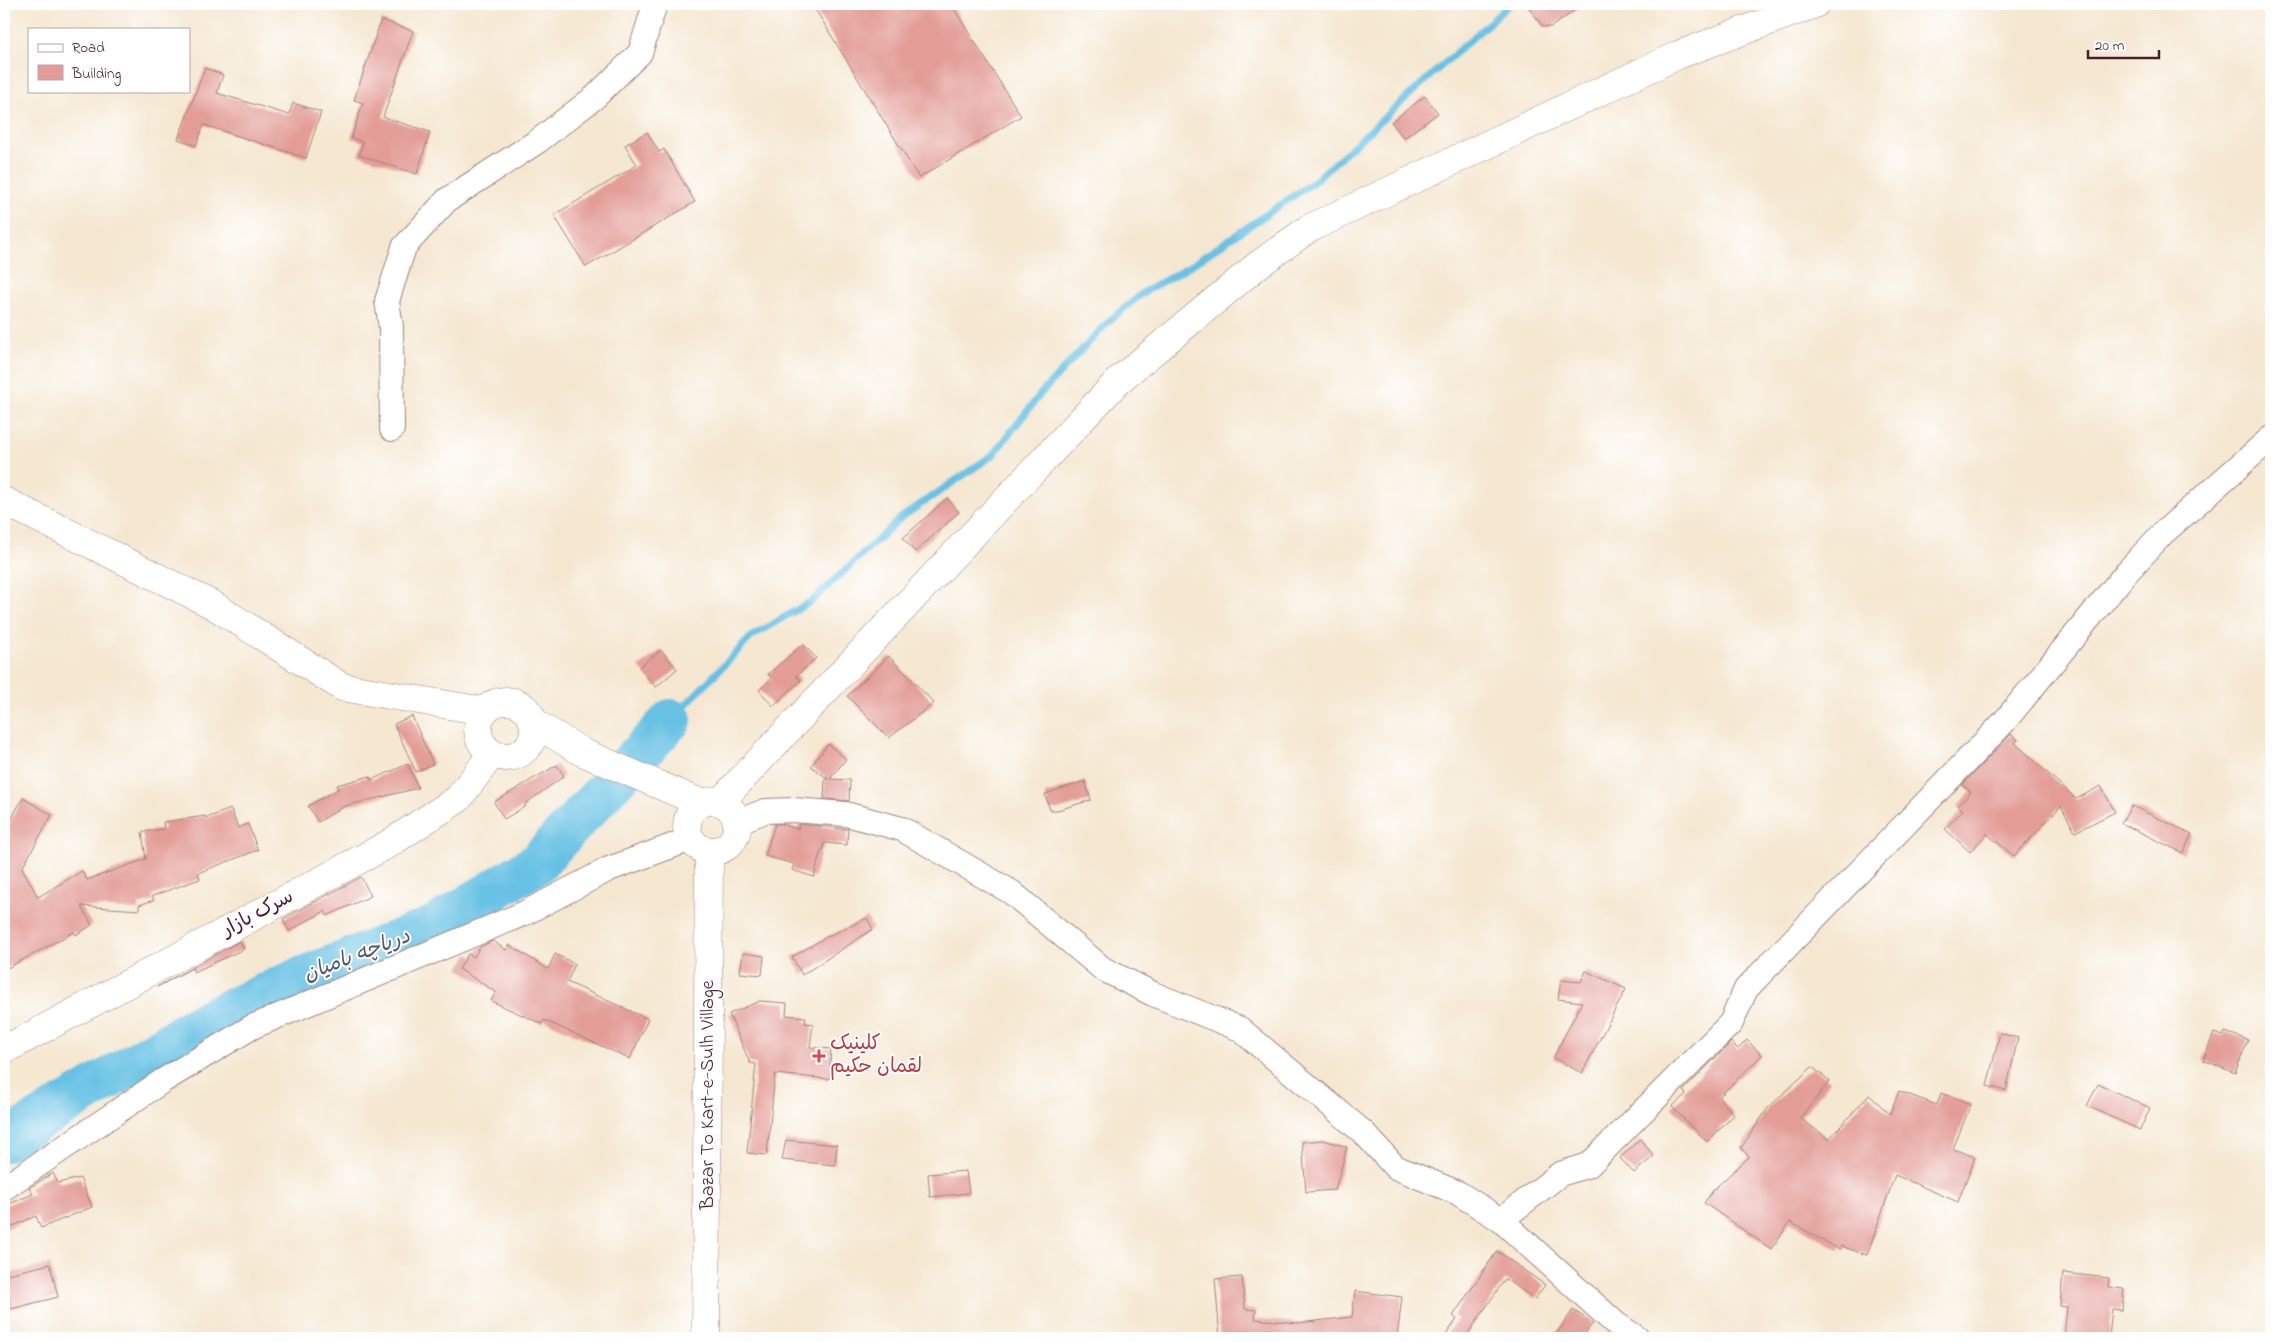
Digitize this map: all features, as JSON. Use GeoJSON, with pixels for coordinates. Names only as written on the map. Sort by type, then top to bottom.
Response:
{"type":"FeatureCollection","features":[{"type":"Feature","properties":{"kind":"main road"},"geometry":{"type":"LineString","coordinates":[[702,823],[1119,380],[1258,265],[1308,229],[1678,55],[1815,4]]}},
{"type":"Feature","properties":{"kind":"main road"},"geometry":{"type":"LineString","coordinates":[[4,501],[213,605],[342,687],[484,711]]}},
{"type":"Feature","properties":{"kind":"main road"},"geometry":{"type":"LineString","coordinates":[[531,732],[517,754],[500,757],[492,754],[481,742],[478,726],[484,711],[497,703],[512,702],[525,709],[531,732],[577,760],[658,793],[702,823],[724,848],[731,844],[735,837],[737,822],[732,810],[702,823]]}},
{"type":"Feature","properties":{"kind":"main road","name":"سرک بازار"},"geometry":{"type":"LineString","coordinates":[[4,1050],[387,845],[458,799],[492,754]]}},
{"type":"Feature","properties":{"kind":"main road","name":"Bazar To Kart-e-Sulh Village"},"geometry":{"type":"LineString","coordinates":[[702,823],[706,1338]]}},
{"type":"Feature","properties":{"kind":"street"},"geometry":{"type":"LineString","coordinates":[[392,429],[391,327],[387,301],[404,247],[447,200],[538,141],[595,97],[640,53],[655,4]]}},
{"type":"Feature","properties":{"kind":"street"},"geometry":{"type":"LineString","coordinates":[[1501,1220],[1560,1174],[1589,1165],[1731,1023],[1746,989],[2004,722],[2126,573],[2162,534],[2271,438]]}},
{"type":"Feature","properties":{"kind":"street"},"geometry":{"type":"LineString","coordinates":[[737,822],[765,811],[793,810],[846,814],[902,829],[1011,892],[1103,969],[1153,994],[1240,1029],[1364,1132],[1395,1167],[1458,1193],[1501,1220],[1616,1324],[1637,1338]]}},
{"type":"Feature","properties":{"kind":"street"},"geometry":{"type":"LineString","coordinates":[[4,1188],[164,1080],[252,1027],[525,913],[702,823]]}},
{"type":"Feature","properties":{"kind":"building"},"geometry":{"type":"Polygon","coordinates":[[[812,4],[951,4],[1021,116],[919,178],[812,4]]]}},
{"type":"Feature","properties":{"kind":"building"},"geometry":{"type":"Polygon","coordinates":[[[1526,4],[1584,4],[1551,27],[1543,27],[1526,4]]]}},
{"type":"Feature","properties":{"kind":"building"},"geometry":{"type":"Polygon","coordinates":[[[381,20],[413,31],[383,117],[430,132],[417,174],[359,155],[363,142],[351,138],[363,103],[354,100],[381,20]]]}},
{"type":"Feature","properties":{"kind":"building"},"geometry":{"type":"Polygon","coordinates":[[[205,68],[223,75],[217,93],[289,115],[293,103],[321,112],[306,158],[204,125],[196,146],[178,139],[205,68]]]}},
{"type":"Feature","properties":{"kind":"building"},"geometry":{"type":"Polygon","coordinates":[[[1425,96],[1438,113],[1404,138],[1391,122],[1425,96]]]}},
{"type":"Feature","properties":{"kind":"building"},"geometry":{"type":"Polygon","coordinates":[[[647,132],[659,152],[664,149],[695,202],[586,267],[554,215],[637,165],[625,145],[647,132]]]}},
{"type":"Feature","properties":{"kind":"building"},"geometry":{"type":"Polygon","coordinates":[[[947,498],[959,512],[915,552],[903,538],[947,498]]]}},
{"type":"Feature","properties":{"kind":"building"},"geometry":{"type":"Polygon","coordinates":[[[803,644],[816,658],[796,676],[801,680],[773,706],[759,690],[772,678],[768,674],[803,644]]]}},
{"type":"Feature","properties":{"kind":"building"},"geometry":{"type":"Polygon","coordinates":[[[661,650],[677,669],[656,687],[639,667],[661,650]]]}},
{"type":"Feature","properties":{"kind":"building"},"geometry":{"type":"Polygon","coordinates":[[[889,656],[934,703],[889,738],[847,696],[889,656]]]}},
{"type":"Feature","properties":{"kind":"building"},"geometry":{"type":"Polygon","coordinates":[[[412,716],[433,764],[416,772],[394,724],[412,716]]]}},
{"type":"Feature","properties":{"kind":"building"},"geometry":{"type":"Polygon","coordinates":[[[2011,734],[2018,740],[2015,743],[2076,799],[2101,786],[2115,812],[2075,832],[2061,806],[2014,856],[1987,834],[1970,852],[1945,829],[1963,810],[1958,806],[1971,792],[1962,785],[2011,734]]]}},
{"type":"Feature","properties":{"kind":"building"},"geometry":{"type":"Polygon","coordinates":[[[828,744],[846,759],[830,779],[850,780],[849,801],[824,799],[825,779],[828,779],[811,766],[828,744]]]}},
{"type":"Feature","properties":{"kind":"building"},"geometry":{"type":"Polygon","coordinates":[[[408,764],[418,788],[345,806],[318,822],[308,806],[338,789],[337,785],[370,776],[371,780],[408,764]]]}},
{"type":"Feature","properties":{"kind":"building"},"geometry":{"type":"Polygon","coordinates":[[[557,765],[564,776],[525,804],[526,806],[504,819],[494,802],[557,765]]]}},
{"type":"Feature","properties":{"kind":"building"},"geometry":{"type":"Polygon","coordinates":[[[1085,781],[1091,800],[1058,810],[1050,810],[1045,794],[1085,781]]]}},
{"type":"Feature","properties":{"kind":"building"},"geometry":{"type":"Polygon","coordinates":[[[23,798],[52,815],[22,868],[38,897],[82,871],[87,880],[146,859],[142,832],[164,829],[163,822],[206,816],[206,818],[231,809],[238,828],[248,824],[258,850],[198,873],[200,879],[152,896],[154,900],[139,905],[139,910],[81,906],[92,925],[76,935],[74,932],[4,970],[4,832],[23,798]]]}},
{"type":"Feature","properties":{"kind":"building"},"geometry":{"type":"Polygon","coordinates":[[[2132,806],[2192,834],[2183,853],[2121,823],[2132,806]]]}},
{"type":"Feature","properties":{"kind":"building"},"geometry":{"type":"Polygon","coordinates":[[[775,824],[798,829],[799,824],[848,829],[847,845],[824,843],[814,877],[792,870],[794,864],[765,856],[775,824]]]}},
{"type":"Feature","properties":{"kind":"building"},"geometry":{"type":"Polygon","coordinates":[[[361,877],[371,896],[327,916],[325,911],[289,931],[283,919],[361,877]]]}},
{"type":"Feature","properties":{"kind":"building"},"geometry":{"type":"Polygon","coordinates":[[[867,918],[873,929],[802,975],[792,957],[826,937],[867,918]]]}},
{"type":"Feature","properties":{"kind":"building"},"geometry":{"type":"Polygon","coordinates":[[[240,941],[244,949],[194,972],[192,968],[157,987],[240,941]]]}},
{"type":"Feature","properties":{"kind":"building"},"geometry":{"type":"Polygon","coordinates":[[[493,941],[506,950],[509,945],[548,969],[555,954],[575,964],[567,982],[648,1019],[630,1059],[544,1020],[542,1024],[491,1001],[496,992],[459,969],[468,954],[474,957],[480,947],[493,941]]]}},
{"type":"Feature","properties":{"kind":"building"},"geometry":{"type":"Polygon","coordinates":[[[743,953],[764,956],[762,975],[740,973],[743,953]]]}},
{"type":"Feature","properties":{"kind":"building"},"geometry":{"type":"Polygon","coordinates":[[[1586,971],[1626,989],[1582,1073],[1553,1058],[1582,1002],[1558,999],[1561,980],[1581,982],[1586,971]]]}},
{"type":"Feature","properties":{"kind":"building"},"geometry":{"type":"Polygon","coordinates":[[[760,1001],[787,1003],[786,1015],[806,1017],[805,1023],[813,1024],[810,1047],[831,1049],[829,1079],[775,1074],[767,1155],[747,1153],[756,1064],[750,1063],[729,1014],[760,1001]]]}},
{"type":"Feature","properties":{"kind":"building"},"geometry":{"type":"Polygon","coordinates":[[[2225,1032],[2248,1040],[2235,1073],[2203,1060],[2214,1033],[2223,1036],[2225,1032]]]}},
{"type":"Feature","properties":{"kind":"building"},"geometry":{"type":"Polygon","coordinates":[[[2000,1033],[2018,1038],[2006,1091],[1987,1086],[2000,1033]]]}},
{"type":"Feature","properties":{"kind":"building"},"geometry":{"type":"Polygon","coordinates":[[[1747,1040],[1762,1055],[1719,1097],[1734,1115],[1707,1142],[1672,1107],[1686,1094],[1683,1091],[1731,1042],[1738,1049],[1747,1040]]]}},
{"type":"Feature","properties":{"kind":"building"},"geometry":{"type":"Polygon","coordinates":[[[1812,1067],[1830,1081],[1800,1118],[1829,1139],[1869,1095],[1890,1114],[1899,1091],[1937,1105],[1941,1093],[1971,1104],[1953,1149],[1975,1157],[1958,1202],[1895,1175],[1867,1255],[1841,1246],[1840,1250],[1790,1222],[1771,1249],[1704,1203],[1714,1189],[1749,1157],[1741,1148],[1768,1108],[1812,1067]]]}},
{"type":"Feature","properties":{"kind":"building"},"geometry":{"type":"Polygon","coordinates":[[[2098,1084],[2150,1108],[2140,1130],[2087,1106],[2098,1084]]]}},
{"type":"Feature","properties":{"kind":"building"},"geometry":{"type":"Polygon","coordinates":[[[1640,1139],[1654,1156],[1634,1173],[1620,1158],[1640,1139]]]}},
{"type":"Feature","properties":{"kind":"building"},"geometry":{"type":"Polygon","coordinates":[[[786,1140],[837,1145],[835,1165],[782,1160],[786,1140]]]}},
{"type":"Feature","properties":{"kind":"building"},"geometry":{"type":"Polygon","coordinates":[[[1323,1140],[1347,1147],[1335,1190],[1306,1192],[1302,1142],[1323,1140]]]}},
{"type":"Feature","properties":{"kind":"building"},"geometry":{"type":"Polygon","coordinates":[[[966,1171],[969,1193],[930,1197],[928,1174],[966,1171]]]}},
{"type":"Feature","properties":{"kind":"building"},"geometry":{"type":"Polygon","coordinates":[[[53,1173],[58,1183],[80,1178],[92,1207],[41,1228],[36,1216],[4,1230],[4,1206],[33,1194],[29,1188],[53,1173]]]}},
{"type":"Feature","properties":{"kind":"building"},"geometry":{"type":"Polygon","coordinates":[[[1497,1251],[1545,1285],[1535,1299],[1505,1279],[1465,1338],[1444,1338],[1457,1319],[1453,1316],[1497,1251]]]}},
{"type":"Feature","properties":{"kind":"building"},"geometry":{"type":"Polygon","coordinates":[[[50,1264],[58,1297],[11,1309],[4,1275],[50,1264]]]}},
{"type":"Feature","properties":{"kind":"building"},"geometry":{"type":"Polygon","coordinates":[[[2063,1273],[2109,1278],[2108,1287],[2124,1289],[2122,1310],[2112,1309],[2109,1338],[2064,1338],[2067,1307],[2060,1306],[2063,1273]]]}},
{"type":"Feature","properties":{"kind":"building"},"geometry":{"type":"Polygon","coordinates":[[[1242,1277],[1245,1309],[1256,1310],[1255,1319],[1298,1323],[1352,1317],[1355,1291],[1402,1297],[1397,1338],[1372,1335],[1372,1338],[1220,1338],[1215,1279],[1242,1277]]]}},
{"type":"Feature","properties":{"kind":"building"},"geometry":{"type":"Polygon","coordinates":[[[1573,1310],[1593,1323],[1582,1338],[1553,1338],[1573,1310]]]}},
{"type":"Feature","properties":{"kind":"waterway"},"geometry":{"type":"LineString","coordinates":[[671,720],[752,636],[812,601],[902,517],[993,455],[1042,392],[1109,321],[1144,292],[1190,266],[1311,184],[1510,4]]}},
{"type":"Feature","properties":{"kind":"waterway","name":"دریاچه بامیان"},"geometry":{"type":"LineString","coordinates":[[4,1141],[207,1020],[298,979],[435,926],[536,864],[671,720]]}},
{"type":"Feature","properties":{"kind":"place","name":"کلینیک لقمان حکیم"},"geometry":{"type":"Point","coordinates":[819,1056]}}]}
